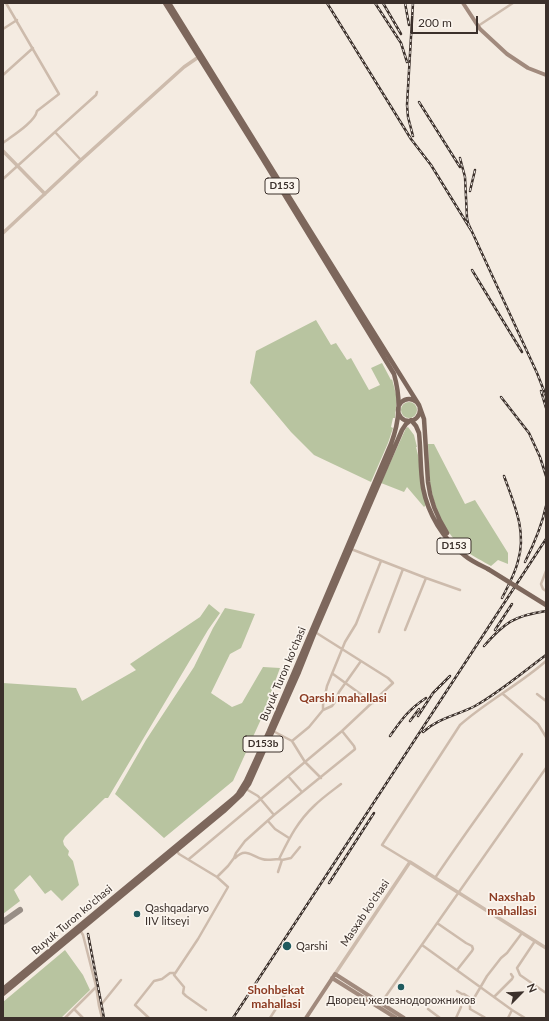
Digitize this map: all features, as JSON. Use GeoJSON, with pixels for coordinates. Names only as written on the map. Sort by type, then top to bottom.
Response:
{"type":"FeatureCollection","features":[{"type":"Feature","properties":{"kind":"main road","name":"D153"},"geometry":{"type":"LineString","coordinates":[[165,3],[200,55],[419,405],[424,419],[429,491],[435,511],[442,525],[453,541],[468,555],[546,603]]}},
{"type":"Feature","properties":{"kind":"main road","name":"D153"},"geometry":{"type":"LineString","coordinates":[[170,3],[262,158],[394,374],[399,395],[400,415],[402,418],[411,420],[419,433],[424,490],[434,519],[448,540],[458,550],[465,556],[488,568]]}},
{"type":"Feature","properties":{"kind":"main road"},"geometry":{"type":"LineString","coordinates":[[463,3],[480,29],[507,54],[528,68],[546,75]]}},
{"type":"Feature","properties":{"kind":"main road"},"geometry":{"type":"LineString","coordinates":[[399,409],[401,403],[407,399],[414,400],[419,405],[420,411],[419,414],[411,420]]}},
{"type":"Feature","properties":{"kind":"main road","name":"Buyuk Turon ko'chasi"},"geometry":{"type":"LineString","coordinates":[[3,989],[237,799],[246,789],[299,672],[314,631],[391,444],[398,423],[399,409]]}},
{"type":"Feature","properties":{"kind":"main road","name":"Buyuk Turon ko'chasi"},"geometry":{"type":"LineString","coordinates":[[3,994],[238,794],[248,778],[351,549],[403,428],[411,420]]}},
{"type":"Feature","properties":{"kind":"main road"},"geometry":{"type":"LineString","coordinates":[[334,976],[404,1018]]}},
{"type":"Feature","properties":{"kind":"main road"},"geometry":{"type":"LineString","coordinates":[[334,976],[396,1018]]}},
{"type":"Feature","properties":{"kind":"main road","name":"Masxab ko'chasi"},"geometry":{"type":"LineString","coordinates":[[306,1018],[334,976]]}},
{"type":"Feature","properties":{"kind":"street"},"geometry":{"type":"LineString","coordinates":[[3,143],[27,125],[36,115],[37,111],[59,94],[6,3]]}},
{"type":"Feature","properties":{"kind":"street"},"geometry":{"type":"LineString","coordinates":[[478,26],[512,3]]}},
{"type":"Feature","properties":{"kind":"street"},"geometry":{"type":"LineString","coordinates":[[3,29],[17,20]]}},
{"type":"Feature","properties":{"kind":"street"},"geometry":{"type":"LineString","coordinates":[[3,75],[33,48]]}},
{"type":"Feature","properties":{"kind":"street"},"geometry":{"type":"LineString","coordinates":[[3,233],[81,160],[184,67],[200,55]]}},
{"type":"Feature","properties":{"kind":"street"},"geometry":{"type":"LineString","coordinates":[[3,179],[56,132],[97,92]]}},
{"type":"Feature","properties":{"kind":"street"},"geometry":{"type":"LineString","coordinates":[[56,132],[81,160]]}},
{"type":"Feature","properties":{"kind":"street"},"geometry":{"type":"LineString","coordinates":[[3,151],[45,194]]}},
{"type":"Feature","properties":{"kind":"street"},"geometry":{"type":"LineString","coordinates":[[351,549],[460,590]]}},
{"type":"Feature","properties":{"kind":"street"},"geometry":{"type":"LineString","coordinates":[[323,710],[322,705],[332,673],[345,642],[356,624],[381,561]]}},
{"type":"Feature","properties":{"kind":"street"},"geometry":{"type":"LineString","coordinates":[[379,632],[403,569]]}},
{"type":"Feature","properties":{"kind":"street"},"geometry":{"type":"LineString","coordinates":[[546,571],[541,584],[543,589],[546,591]]}},
{"type":"Feature","properties":{"kind":"street"},"geometry":{"type":"LineString","coordinates":[[404,630],[426,578]]}},
{"type":"Feature","properties":{"kind":"street"},"geometry":{"type":"LineString","coordinates":[[188,859],[306,762],[342,731],[393,683],[314,631]]}},
{"type":"Feature","properties":{"kind":"street"},"geometry":{"type":"LineString","coordinates":[[292,742],[309,727],[323,710],[332,706],[339,692],[360,661]]}},
{"type":"Feature","properties":{"kind":"street"},"geometry":{"type":"LineString","coordinates":[[546,662],[460,724],[382,845],[546,948]]}},
{"type":"Feature","properties":{"kind":"street"},"geometry":{"type":"LineString","coordinates":[[332,673],[373,702]]}},
{"type":"Feature","properties":{"kind":"street"},"geometry":{"type":"LineString","coordinates":[[503,694],[538,724],[546,737]]}},
{"type":"Feature","properties":{"kind":"street"},"geometry":{"type":"LineString","coordinates":[[537,694],[546,701]]}},
{"type":"Feature","properties":{"kind":"street"},"geometry":{"type":"LineString","coordinates":[[273,731],[292,742],[306,762],[320,778]]}},
{"type":"Feature","properties":{"kind":"street"},"geometry":{"type":"LineString","coordinates":[[217,877],[228,866],[245,841],[355,749],[342,731]]}},
{"type":"Feature","properties":{"kind":"street"},"geometry":{"type":"LineString","coordinates":[[434,878],[460,839],[522,754]]}},
{"type":"Feature","properties":{"kind":"street"},"geometry":{"type":"LineString","coordinates":[[380,1003],[546,768]]}},
{"type":"Feature","properties":{"kind":"street"},"geometry":{"type":"LineString","coordinates":[[288,776],[302,792]]}},
{"type":"Feature","properties":{"kind":"street"},"geometry":{"type":"LineString","coordinates":[[279,859],[296,827],[314,806],[341,784]]}},
{"type":"Feature","properties":{"kind":"street"},"geometry":{"type":"LineString","coordinates":[[246,789],[258,796],[274,816]]}},
{"type":"Feature","properties":{"kind":"street"},"geometry":{"type":"LineString","coordinates":[[268,821],[275,829],[289,838]]}},
{"type":"Feature","properties":{"kind":"street"},"geometry":{"type":"LineString","coordinates":[[234,858],[244,852],[261,859],[282,860],[291,858],[300,847]]}},
{"type":"Feature","properties":{"kind":"street"},"geometry":{"type":"LineString","coordinates":[[175,850],[217,877],[228,887],[198,939],[175,973]]}},
{"type":"Feature","properties":{"kind":"street"},"geometry":{"type":"LineString","coordinates":[[278,872],[282,860]]}},
{"type":"Feature","properties":{"kind":"street","name":"Masxab ko'chasi"},"geometry":{"type":"LineString","coordinates":[[334,976],[410,862]]}},
{"type":"Feature","properties":{"kind":"street"},"geometry":{"type":"LineString","coordinates":[[437,923],[472,946],[472,951],[457,970]]}},
{"type":"Feature","properties":{"kind":"street"},"geometry":{"type":"LineString","coordinates":[[79,928],[83,935],[96,986],[102,1018]]}},
{"type":"Feature","properties":{"kind":"street"},"geometry":{"type":"LineString","coordinates":[[485,1018],[470,1009],[472,1000],[487,976],[501,958],[507,953],[522,932]]}},
{"type":"Feature","properties":{"kind":"street"},"geometry":{"type":"LineString","coordinates":[[535,941],[517,968],[520,975],[546,993]]}},
{"type":"Feature","properties":{"kind":"street"},"geometry":{"type":"LineString","coordinates":[[422,944],[525,1018]]}},
{"type":"Feature","properties":{"kind":"street"},"geometry":{"type":"LineString","coordinates":[[149,1018],[135,1005],[154,981],[162,979],[170,973],[175,973]]}},
{"type":"Feature","properties":{"kind":"street"},"geometry":{"type":"LineString","coordinates":[[175,973],[174,975],[184,987],[183,993],[206,1010]]}},
{"type":"Feature","properties":{"kind":"street"},"geometry":{"type":"LineString","coordinates":[[494,997],[512,979],[513,977],[511,974]]}},
{"type":"Feature","properties":{"kind":"street"},"geometry":{"type":"LineString","coordinates":[[99,1006],[121,980]]}},
{"type":"Feature","properties":{"kind":"street"},"geometry":{"type":"LineString","coordinates":[[270,1018],[291,985]]}},
{"type":"Feature","properties":{"kind":"street"},"geometry":{"type":"LineString","coordinates":[[65,1018],[96,986]]}},
{"type":"Feature","properties":{"kind":"street"},"geometry":{"type":"LineString","coordinates":[[457,991],[472,1000]]}},
{"type":"Feature","properties":{"kind":"street"},"geometry":{"type":"LineString","coordinates":[[456,1018],[461,1007]]}},
{"type":"Feature","properties":{"kind":"street"},"geometry":{"type":"LineString","coordinates":[[74,1009],[83,1018]]}},
{"type":"Feature","properties":{"kind":"street"},"geometry":{"type":"LineString","coordinates":[[428,1009],[440,1018]]}},
{"type":"Feature","properties":{"kind":"street"},"geometry":{"type":"LineString","coordinates":[[508,1018],[512,1010]]}},
{"type":"Feature","properties":{"kind":"green space"},"geometry":{"type":"Polygon","coordinates":[[[316,320],[331,345],[336,343],[347,360],[351,358],[369,390],[380,385],[371,368],[382,363],[391,380],[392,379],[397,398],[395,418],[393,418],[391,427],[393,428],[371,482],[314,455],[291,432],[250,383],[256,351],[316,320]]]}},
{"type":"Feature","properties":{"kind":"green space"},"geometry":{"type":"Polygon","coordinates":[[[409,402],[415,404],[417,410],[415,416],[409,418],[403,416],[401,410],[403,404],[409,402]]]}},
{"type":"Feature","properties":{"kind":"green space"},"geometry":{"type":"Polygon","coordinates":[[[408,427],[414,435],[417,447],[426,505],[424,507],[407,487],[404,492],[381,483],[406,428],[408,427]]]}},
{"type":"Feature","properties":{"kind":"green space"},"geometry":{"type":"Polygon","coordinates":[[[428,444],[434,444],[465,504],[475,500],[508,553],[508,564],[498,560],[491,566],[465,550],[448,531],[440,517],[432,493],[429,475],[428,444]]]}},
{"type":"Feature","properties":{"kind":"green space"},"geometry":{"type":"Polygon","coordinates":[[[209,604],[220,613],[208,630],[108,798],[105,798],[65,837],[63,841],[64,845],[69,851],[68,855],[73,861],[79,885],[62,901],[51,890],[45,894],[30,875],[14,890],[20,901],[3,914],[3,683],[76,688],[82,701],[136,670],[130,664],[200,617],[209,604]]]}},
{"type":"Feature","properties":{"kind":"green space"},"geometry":{"type":"Polygon","coordinates":[[[225,608],[255,614],[241,648],[230,654],[211,693],[232,707],[242,703],[263,667],[280,668],[262,717],[233,781],[164,838],[115,794],[146,740],[194,667],[213,628],[225,608]]]}},
{"type":"Feature","properties":{"kind":"green space"},"geometry":{"type":"Polygon","coordinates":[[[65,950],[83,975],[90,990],[61,1018],[3,1018],[3,1002],[65,950]]]}},
{"type":"Feature","properties":{"kind":"taxiway"},"geometry":{"type":"LineString","coordinates":[[3,922],[20,910]]}},
{"type":"Feature","properties":{"kind":"railway"},"geometry":{"type":"LineString","coordinates":[[327,3],[411,139],[431,165],[471,230]]}},
{"type":"Feature","properties":{"kind":"railway"},"geometry":{"type":"LineString","coordinates":[[375,3],[401,43],[407,62]]}},
{"type":"Feature","properties":{"kind":"railway"},"geometry":{"type":"LineString","coordinates":[[383,3],[401,34]]}},
{"type":"Feature","properties":{"kind":"railway"},"geometry":{"type":"LineString","coordinates":[[405,3],[409,25]]}},
{"type":"Feature","properties":{"kind":"railway"},"geometry":{"type":"LineString","coordinates":[[413,3],[407,105],[408,117],[413,136]]}},
{"type":"Feature","properties":{"kind":"railway"},"geometry":{"type":"LineString","coordinates":[[419,102],[460,167]]}},
{"type":"Feature","properties":{"kind":"railway"},"geometry":{"type":"LineString","coordinates":[[460,158],[465,177],[468,223],[537,373],[546,396]]}},
{"type":"Feature","properties":{"kind":"railway"},"geometry":{"type":"LineString","coordinates":[[470,191],[475,170]]}},
{"type":"Feature","properties":{"kind":"railway"},"geometry":{"type":"LineString","coordinates":[[472,270],[522,352]]}},
{"type":"Feature","properties":{"kind":"railway"},"geometry":{"type":"LineString","coordinates":[[541,391],[546,408]]}},
{"type":"Feature","properties":{"kind":"railway"},"geometry":{"type":"LineString","coordinates":[[501,397],[529,433],[540,457],[546,476]]}},
{"type":"Feature","properties":{"kind":"railway"},"geometry":{"type":"LineString","coordinates":[[502,598],[517,566],[521,539],[518,518],[504,476]]}},
{"type":"Feature","properties":{"kind":"railway"},"geometry":{"type":"LineString","coordinates":[[525,562],[532,548],[546,506]]}},
{"type":"Feature","properties":{"kind":"railway"},"geometry":{"type":"LineString","coordinates":[[233,1018],[546,539]]}},
{"type":"Feature","properties":{"kind":"railway"},"geometry":{"type":"LineString","coordinates":[[495,630],[512,604]]}},
{"type":"Feature","properties":{"kind":"railway"},"geometry":{"type":"LineString","coordinates":[[484,646],[498,631],[511,621],[526,615],[546,611]]}},
{"type":"Feature","properties":{"kind":"railway"},"geometry":{"type":"LineString","coordinates":[[423,732],[435,723],[475,706],[546,655]]}},
{"type":"Feature","properties":{"kind":"railway"},"geometry":{"type":"LineString","coordinates":[[418,716],[433,693],[450,676]]}},
{"type":"Feature","properties":{"kind":"railway"},"geometry":{"type":"LineString","coordinates":[[390,736],[406,715],[426,698]]}},
{"type":"Feature","properties":{"kind":"railway"},"geometry":{"type":"LineString","coordinates":[[410,721],[419,709]]}},
{"type":"Feature","properties":{"kind":"railway"},"geometry":{"type":"LineString","coordinates":[[329,883],[374,813]]}},
{"type":"Feature","properties":{"kind":"railway"},"geometry":{"type":"LineString","coordinates":[[88,934],[104,1018]]}},
{"type":"Feature","properties":{"kind":"place","name":"Qashqadaryo IIV litseyi"},"geometry":{"type":"Point","coordinates":[137,914]}},
{"type":"Feature","properties":{"kind":"place","name":"Qarshi"},"geometry":{"type":"Point","coordinates":[287,946]}},
{"type":"Feature","properties":{"kind":"place","name":"Дворец железнодорожников"},"geometry":{"type":"Point","coordinates":[401,987]}},
{"type":"Feature","properties":{"kind":"district","name":"Qarshi mahallasi"},"geometry":{"type":"Point","coordinates":[343,698]}},
{"type":"Feature","properties":{"kind":"district","name":"Naxshab mahallasi"},"geometry":{"type":"Point","coordinates":[512,904]}},
{"type":"Feature","properties":{"kind":"district","name":"Shohbekat mahallasi"},"geometry":{"type":"Point","coordinates":[276,997]}}]}
